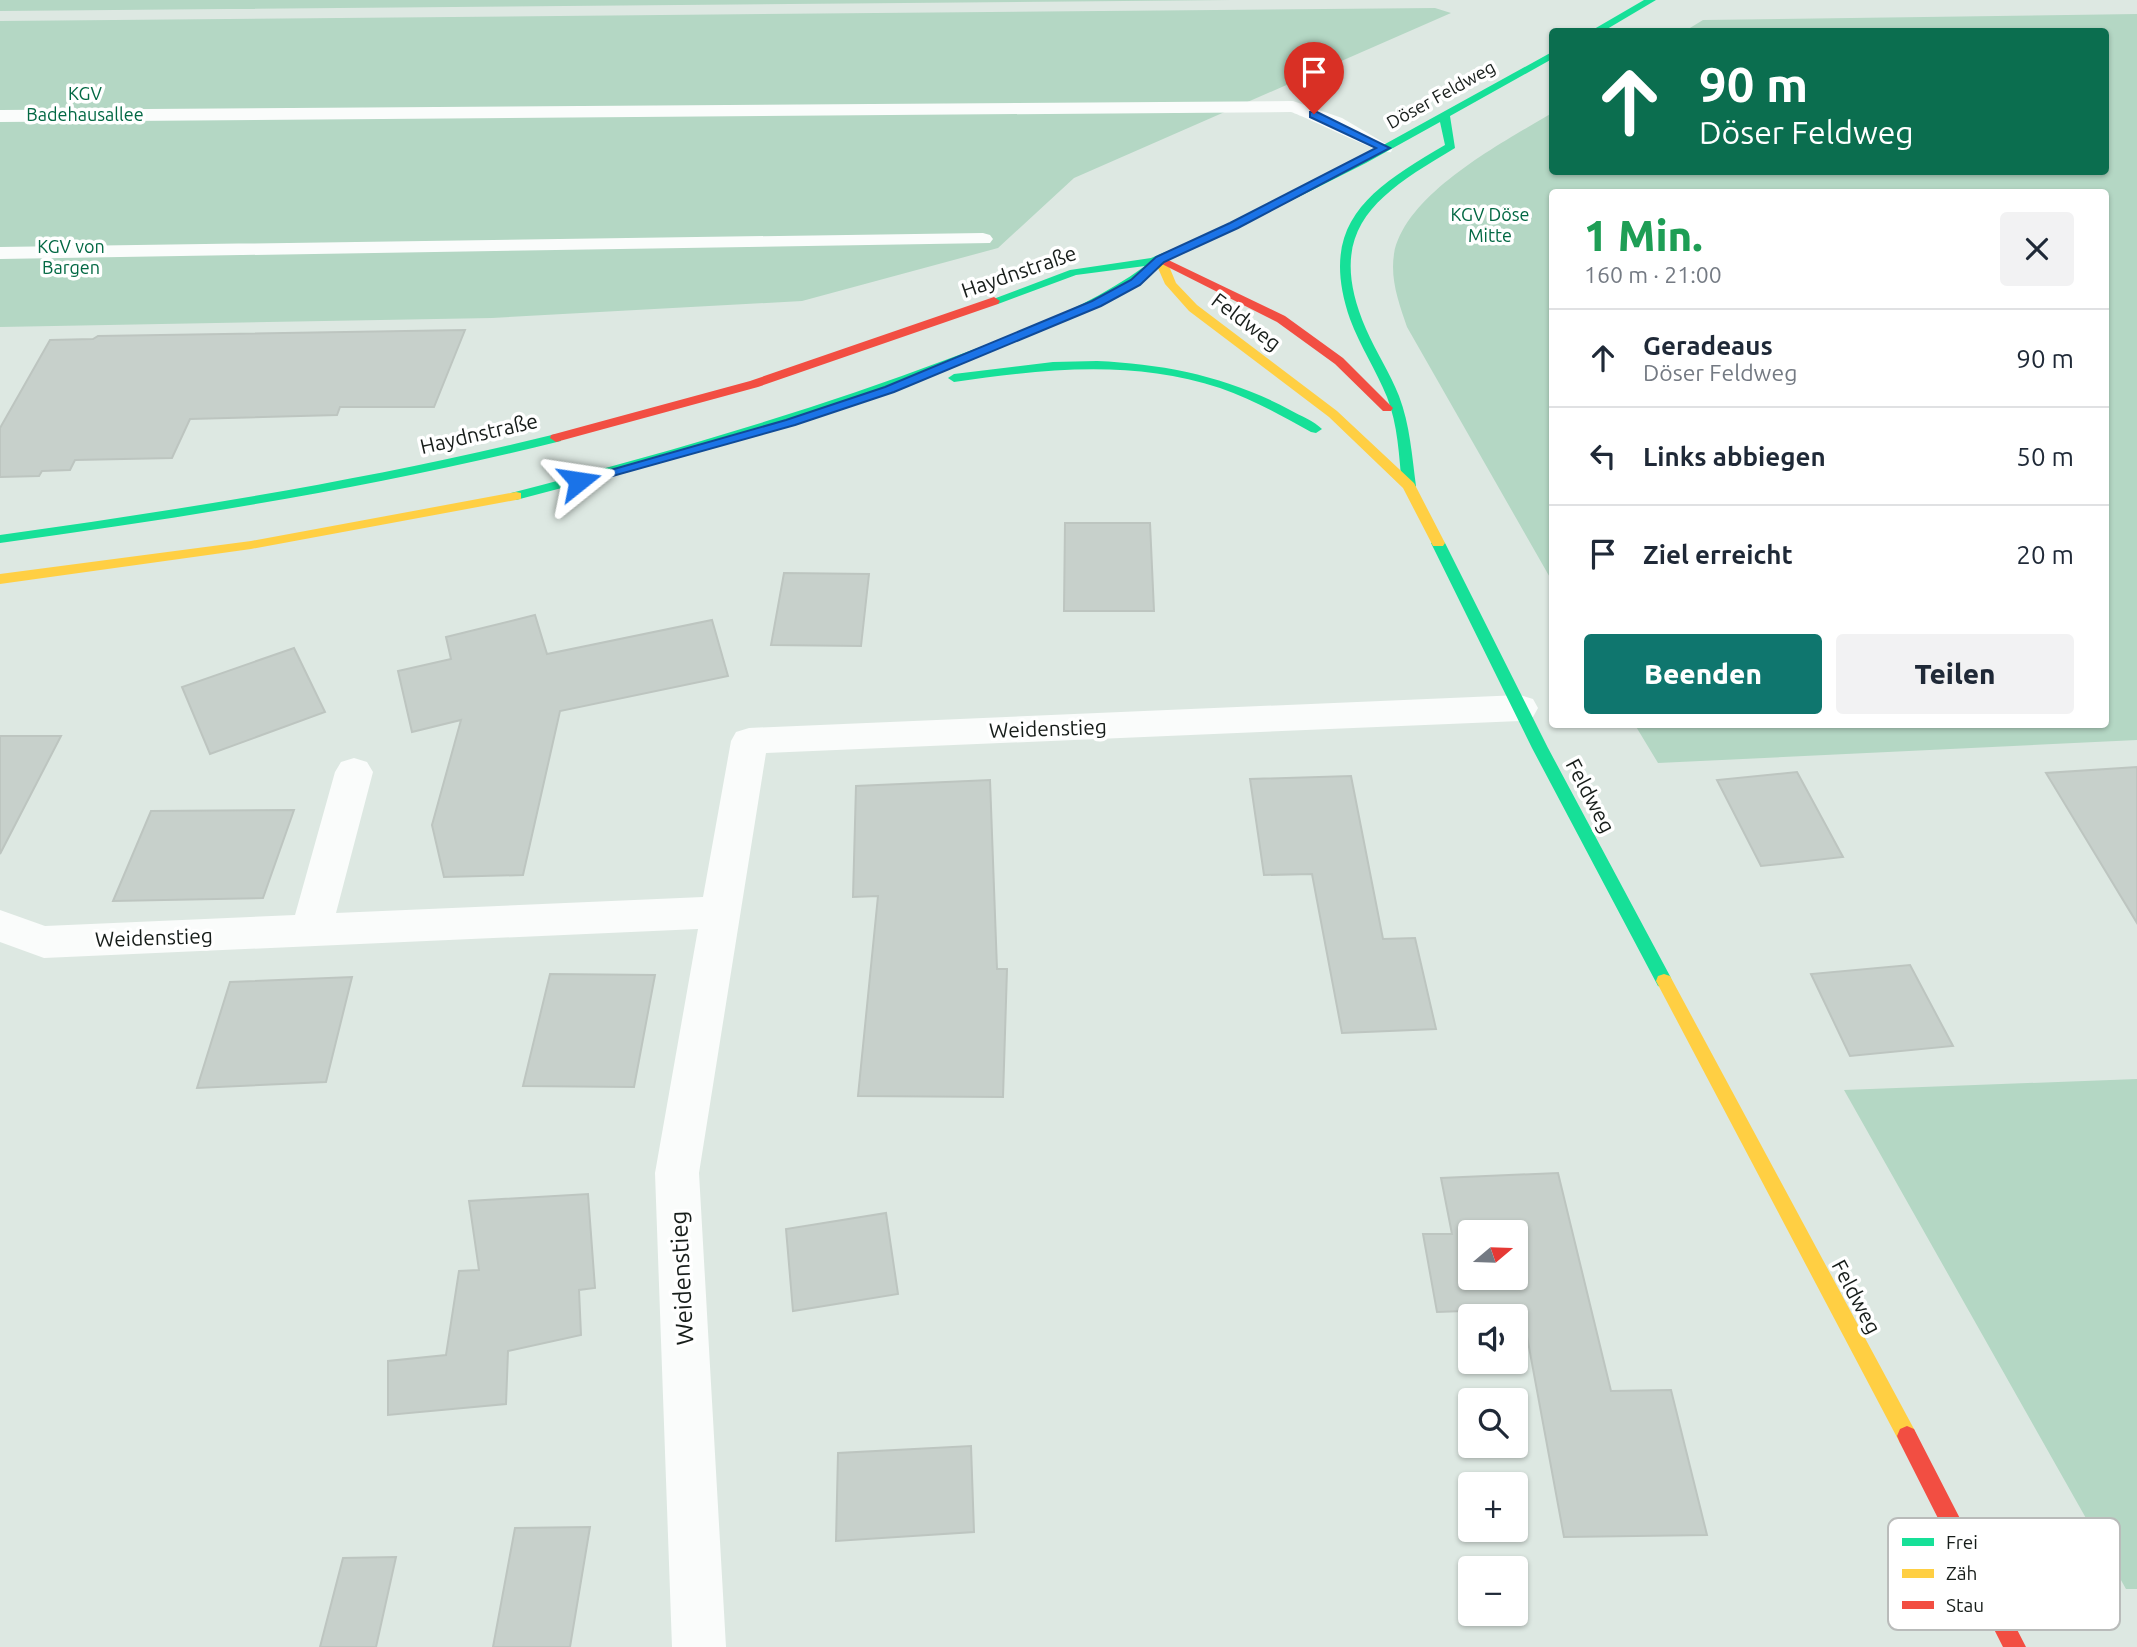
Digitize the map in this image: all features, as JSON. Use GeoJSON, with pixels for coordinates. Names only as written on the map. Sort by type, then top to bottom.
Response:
{"type":"FeatureCollection","features":[{"type":"Feature","properties":{"kind":"street"},"geometry":{"type":"LineString","coordinates":[[1601,28],[1651,0]]}},
{"type":"Feature","properties":{"kind":"street","name":"Döser Feldweg"},"geometry":{"type":"LineString","coordinates":[[1160,259],[1234,226],[1384,148],[1549,57]]}},
{"type":"Feature","properties":{"kind":"street"},"geometry":{"type":"LineString","coordinates":[[1409,486],[1401,422],[1354,316],[1344,279],[1343,250],[1358,215],[1374,198],[1451,146],[1444,116]]}},
{"type":"Feature","properties":{"kind":"street"},"geometry":{"type":"LineString","coordinates":[[0,579],[236,547],[526,492],[713,444],[890,390],[1097,303],[1135,282],[1160,259]]}},
{"type":"Feature","properties":{"kind":"street","name":"Feldweg"},"geometry":{"type":"LineString","coordinates":[[1160,259],[1281,319],[1339,361],[1401,422]]}},
{"type":"Feature","properties":{"kind":"street","name":"Feldweg"},"geometry":{"type":"LineString","coordinates":[[1160,259],[1171,284],[1193,308],[1334,414],[1409,486],[1520,708],[1949,1518]]}},
{"type":"Feature","properties":{"kind":"street","name":"Haydnstraße"},"geometry":{"type":"LineString","coordinates":[[0,540],[279,496],[531,444],[787,374],[1075,271],[1160,259]]}},
{"type":"Feature","properties":{"kind":"street"},"geometry":{"type":"LineString","coordinates":[[890,390],[1045,365],[1145,366],[1205,374],[1265,397],[1409,486]]}},
{"type":"Feature","properties":{"kind":"street","name":"Weidenstieg"},"geometry":{"type":"LineString","coordinates":[[699,1647],[677,1174],[748,741],[1520,708]]}},
{"type":"Feature","properties":{"kind":"street"},"geometry":{"type":"LineString","coordinates":[[311,932],[354,772]]}},
{"type":"Feature","properties":{"kind":"street","name":"Weidenstieg"},"geometry":{"type":"LineString","coordinates":[[0,926],[44,942],[722,912]]}},
{"type":"Feature","properties":{"kind":"street","name":"Feldweg"},"geometry":{"type":"LineString","coordinates":[[2006,1630],[2015,1647]]}},
{"type":"Feature","properties":{"kind":"lane"},"geometry":{"type":"LineString","coordinates":[[0,116],[1293,106],[1335,122],[1384,148]]}},
{"type":"Feature","properties":{"kind":"lane"},"geometry":{"type":"LineString","coordinates":[[0,253],[983,239]]}},
{"type":"Feature","properties":{"kind":"green space"},"geometry":{"type":"Polygon","coordinates":[[[0,0],[1231,0],[0,11],[0,0]]]}},
{"type":"Feature","properties":{"kind":"green space","name":"KGV Badehausallee"},"geometry":{"type":"Polygon","coordinates":[[[1435,8],[1451,13],[1074,178],[998,248],[802,301],[492,318],[0,327],[0,21],[1435,8]]]}},
{"type":"Feature","properties":{"kind":"green space","name":"KGV Döse Mitte"},"geometry":{"type":"Polygon","coordinates":[[[2137,14],[2137,740],[1658,763],[1637,728],[2109,728],[2109,189],[1549,189],[1549,576],[1407,327],[1393,273],[1394,254],[1402,232],[1417,210],[1436,190],[1484,154],[1549,115],[1549,175],[2109,175],[2109,28],[1690,28],[1703,20],[2137,14]]]}},
{"type":"Feature","properties":{"kind":"green space"},"geometry":{"type":"Polygon","coordinates":[[[2137,1079],[2137,1589],[2126,1589],[2120,1578],[2120,1518],[2086,1518],[1844,1090],[2137,1079]]]}},
{"type":"Feature","properties":{"kind":"building"},"geometry":{"type":"Polygon","coordinates":[[[465,330],[434,407],[340,407],[337,415],[190,419],[172,458],[75,460],[70,470],[42,471],[39,476],[0,477],[0,428],[50,340],[93,339],[98,336],[465,330]]]}},
{"type":"Feature","properties":{"kind":"building"},"geometry":{"type":"Polygon","coordinates":[[[1065,523],[1150,523],[1154,611],[1064,611],[1065,523]]]}},
{"type":"Feature","properties":{"kind":"building"},"geometry":{"type":"Polygon","coordinates":[[[784,573],[869,574],[861,646],[771,645],[784,573]]]}},
{"type":"Feature","properties":{"kind":"building"},"geometry":{"type":"Polygon","coordinates":[[[535,615],[547,654],[712,620],[728,676],[560,711],[523,875],[444,877],[432,825],[461,720],[412,732],[398,671],[451,659],[446,637],[535,615]]]}},
{"type":"Feature","properties":{"kind":"building"},"geometry":{"type":"Polygon","coordinates":[[[294,648],[325,712],[210,754],[182,687],[294,648]]]}},
{"type":"Feature","properties":{"kind":"building"},"geometry":{"type":"Polygon","coordinates":[[[0,736],[61,736],[0,854],[0,736]]]}},
{"type":"Feature","properties":{"kind":"building"},"geometry":{"type":"Polygon","coordinates":[[[2137,767],[2137,923],[2046,773],[2137,767]]]}},
{"type":"Feature","properties":{"kind":"building"},"geometry":{"type":"Polygon","coordinates":[[[1797,772],[1843,857],[1761,866],[1717,780],[1797,772]]]}},
{"type":"Feature","properties":{"kind":"building"},"geometry":{"type":"Polygon","coordinates":[[[1351,776],[1383,939],[1415,938],[1436,1029],[1342,1033],[1312,874],[1264,875],[1250,779],[1351,776]]]}},
{"type":"Feature","properties":{"kind":"building"},"geometry":{"type":"Polygon","coordinates":[[[990,780],[997,969],[1007,969],[1003,1097],[858,1096],[878,896],[853,897],[856,786],[990,780]]]}},
{"type":"Feature","properties":{"kind":"building"},"geometry":{"type":"Polygon","coordinates":[[[294,810],[263,898],[113,901],[151,811],[294,810]]]}},
{"type":"Feature","properties":{"kind":"building"},"geometry":{"type":"Polygon","coordinates":[[[1910,965],[1953,1046],[1850,1056],[1811,974],[1910,965]]]}},
{"type":"Feature","properties":{"kind":"building"},"geometry":{"type":"Polygon","coordinates":[[[550,974],[655,975],[634,1087],[523,1086],[550,974]]]}},
{"type":"Feature","properties":{"kind":"building"},"geometry":{"type":"Polygon","coordinates":[[[352,977],[326,1082],[197,1088],[230,982],[352,977]]]}},
{"type":"Feature","properties":{"kind":"building"},"geometry":{"type":"Polygon","coordinates":[[[1558,1173],[1611,1391],[1671,1390],[1707,1535],[1564,1537],[1528,1342],[1528,1304],[1458,1304],[1458,1311],[1437,1312],[1423,1234],[1452,1234],[1441,1178],[1558,1173]]]}},
{"type":"Feature","properties":{"kind":"building"},"geometry":{"type":"Polygon","coordinates":[[[588,1194],[595,1288],[579,1290],[581,1335],[508,1351],[506,1404],[388,1415],[388,1361],[446,1355],[459,1271],[479,1270],[469,1201],[588,1194]]]}},
{"type":"Feature","properties":{"kind":"building"},"geometry":{"type":"Polygon","coordinates":[[[886,1213],[898,1294],[793,1311],[786,1229],[886,1213]]]}},
{"type":"Feature","properties":{"kind":"building"},"geometry":{"type":"Polygon","coordinates":[[[971,1446],[974,1532],[836,1541],[838,1453],[971,1446]]]}},
{"type":"Feature","properties":{"kind":"building"},"geometry":{"type":"Polygon","coordinates":[[[590,1527],[570,1647],[493,1647],[515,1528],[590,1527]]]}},
{"type":"Feature","properties":{"kind":"building"},"geometry":{"type":"Polygon","coordinates":[[[396,1557],[376,1647],[320,1647],[343,1558],[396,1557]]]}},
{"type":"Feature","properties":{"kind":"traffic: fast"},"geometry":{"type":"LineString","coordinates":[[1601,28],[1651,0]]}},
{"type":"Feature","properties":{"kind":"traffic: fast"},"geometry":{"type":"LineString","coordinates":[[994,301],[1074,272],[1153,261],[1215,235],[1362,161],[1549,57]]}},
{"type":"Feature","properties":{"kind":"traffic: fast"},"geometry":{"type":"LineString","coordinates":[[1409,486],[1397,408],[1356,319],[1346,286],[1345,258],[1350,233],[1362,213],[1379,194],[1451,146],[1444,115]]}},
{"type":"Feature","properties":{"kind":"traffic: fast"},"geometry":{"type":"LineString","coordinates":[[516,496],[742,435],[908,379],[1065,317],[1113,292],[1158,261]]}},
{"type":"Feature","properties":{"kind":"traffic: fast"},"geometry":{"type":"LineString","coordinates":[[954,378],[1053,366],[1097,364],[1141,367],[1183,374],[1226,386],[1270,404],[1316,429]]}},
{"type":"Feature","properties":{"kind":"traffic: fast"},"geometry":{"type":"LineString","coordinates":[[0,539],[280,497],[418,470],[556,438]]}},
{"type":"Feature","properties":{"kind":"traffic: fast"},"geometry":{"type":"LineString","coordinates":[[1438,543],[1540,748],[1664,981]]}},
{"type":"Feature","properties":{"kind":"traffic: slow"},"geometry":{"type":"LineString","coordinates":[[1160,259],[1171,284],[1193,308],[1333,414],[1409,486],[1438,543]]}},
{"type":"Feature","properties":{"kind":"traffic: slow"},"geometry":{"type":"LineString","coordinates":[[0,579],[251,545],[516,496]]}},
{"type":"Feature","properties":{"kind":"traffic: slow"},"geometry":{"type":"LineString","coordinates":[[1664,981],[1907,1436]]}},
{"type":"Feature","properties":{"kind":"traffic: jam"},"geometry":{"type":"LineString","coordinates":[[1160,259],[1281,319],[1339,361],[1387,408]]}},
{"type":"Feature","properties":{"kind":"traffic: jam"},"geometry":{"type":"LineString","coordinates":[[556,438],[754,384],[994,301]]}},
{"type":"Feature","properties":{"kind":"traffic: jam"},"geometry":{"type":"LineString","coordinates":[[1907,1436],[1949,1518]]}},
{"type":"Feature","properties":{"kind":"traffic: jam"},"geometry":{"type":"LineString","coordinates":[[2006,1630],[2015,1647]]}},
{"type":"Feature","properties":{"kind":"route"},"geometry":{"type":"LineString","coordinates":[[579,481],[790,422],[890,390],[1097,303],[1135,282],[1160,259],[1234,226],[1384,148],[1314,114]]}},
{"type":"Feature","properties":{"kind":"park label","name":"KGV von Bargen"},"geometry":{"type":"Point","coordinates":[71,257]}}]}
